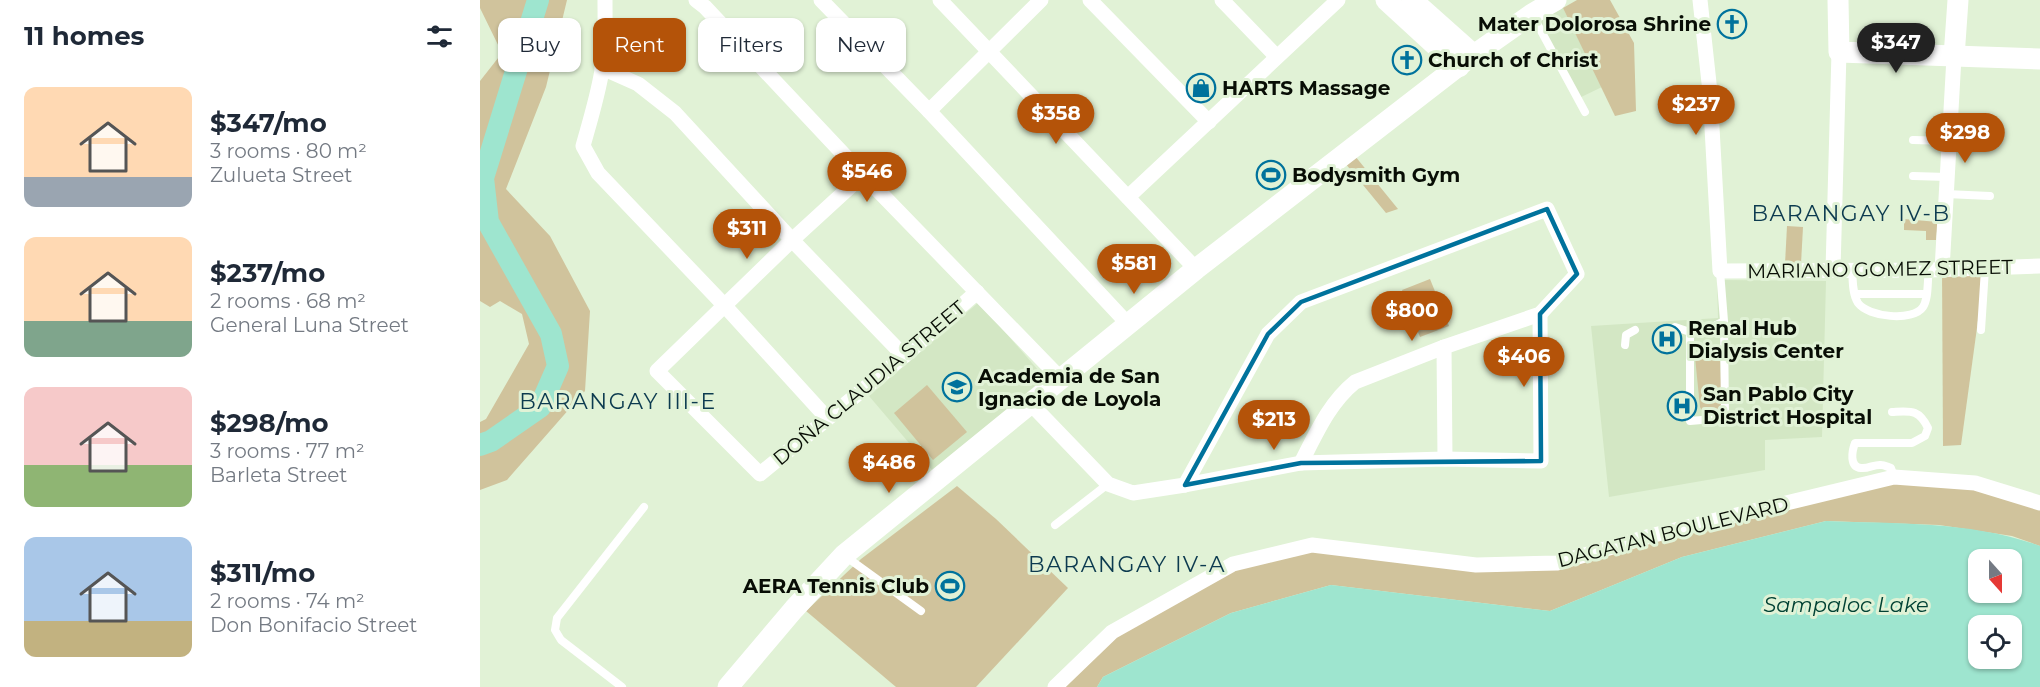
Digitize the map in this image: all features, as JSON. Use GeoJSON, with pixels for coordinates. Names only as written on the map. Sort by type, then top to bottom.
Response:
{"type":"FeatureCollection","features":[{"type":"Feature","properties":{"kind":"main road"},"geometry":{"type":"LineString","coordinates":[[1386,0],[1467,61]]}},
{"type":"Feature","properties":{"kind":"main road"},"geometry":{"type":"LineString","coordinates":[[1412,0],[1467,61]]}},
{"type":"Feature","properties":{"kind":"main road"},"geometry":{"type":"LineString","coordinates":[[728,687],[794,609],[844,555],[1196,269],[1467,61],[1532,14],[1556,0]]}},
{"type":"Feature","properties":{"kind":"main road"},"geometry":{"type":"LineString","coordinates":[[1838,0],[1839,52],[2040,59]]}},
{"type":"Feature","properties":{"kind":"main road"},"geometry":{"type":"LineString","coordinates":[[1954,57],[1958,0]]}},
{"type":"Feature","properties":{"kind":"street"},"geometry":{"type":"LineString","coordinates":[[605,0],[605,18]]}},
{"type":"Feature","properties":{"kind":"street"},"geometry":{"type":"LineString","coordinates":[[696,0],[1061,378]]}},
{"type":"Feature","properties":{"kind":"street"},"geometry":{"type":"LineString","coordinates":[[821,0],[929,111],[1128,324]]}},
{"type":"Feature","properties":{"kind":"street"},"geometry":{"type":"LineString","coordinates":[[940,0],[1196,269]]}},
{"type":"Feature","properties":{"kind":"street"},"geometry":{"type":"LineString","coordinates":[[929,111],[1041,0]]}},
{"type":"Feature","properties":{"kind":"street"},"geometry":{"type":"LineString","coordinates":[[1090,0],[1209,122]]}},
{"type":"Feature","properties":{"kind":"street"},"geometry":{"type":"LineString","coordinates":[[1222,0],[1276,57]]}},
{"type":"Feature","properties":{"kind":"street"},"geometry":{"type":"LineString","coordinates":[[1128,197],[1338,0]]}},
{"type":"Feature","properties":{"kind":"street"},"geometry":{"type":"LineString","coordinates":[[1700,0],[1710,92],[1720,271]]}},
{"type":"Feature","properties":{"kind":"street"},"geometry":{"type":"LineString","coordinates":[[1833,270],[1839,52]]}},
{"type":"Feature","properties":{"kind":"street"},"geometry":{"type":"LineString","coordinates":[[1935,270],[1946,194],[1954,57]]}},
{"type":"Feature","properties":{"kind":"street"},"geometry":{"type":"LineString","coordinates":[[601,72],[583,146],[598,173],[724,305],[827,418]]}},
{"type":"Feature","properties":{"kind":"street"},"geometry":{"type":"LineString","coordinates":[[611,72],[638,84],[675,113],[792,240],[904,356]]}},
{"type":"Feature","properties":{"kind":"street"},"geometry":{"type":"LineString","coordinates":[[724,305],[863,175]]}},
{"type":"Feature","properties":{"kind":"street"},"geometry":{"type":"LineString","coordinates":[[1185,485],[1268,333],[1301,302],[1547,209],[1577,274],[1540,314],[1444,347],[1355,382],[1331,406],[1301,463]]}},
{"type":"Feature","properties":{"kind":"street","name":"MARIANO GOMEZ STREET"},"geometry":{"type":"LineString","coordinates":[[1720,271],[1935,270],[2040,266]]}},
{"type":"Feature","properties":{"kind":"street","name":"DOÑA CLAUDIA STREET"},"geometry":{"type":"LineString","coordinates":[[724,305],[657,371],[760,474],[904,356],[977,292]]}},
{"type":"Feature","properties":{"kind":"street"},"geometry":{"type":"LineString","coordinates":[[1030,404],[1108,484],[1133,493],[1301,463],[1444,459],[1541,461],[1540,314]]}},
{"type":"Feature","properties":{"kind":"street"},"geometry":{"type":"LineString","coordinates":[[1444,347],[1444,459]]}},
{"type":"Feature","properties":{"kind":"street","name":"DAGATAN BOULEVARD"},"geometry":{"type":"LineString","coordinates":[[1055,687],[1112,632],[1233,564],[1312,545],[1476,565],[1557,562],[1654,535],[1894,477],[1975,483],[2040,502]]}},
{"type":"Feature","properties":{"kind":"lane"},"geometry":{"type":"LineString","coordinates":[[1532,14],[1585,112]]}},
{"type":"Feature","properties":{"kind":"lane"},"geometry":{"type":"LineString","coordinates":[[1913,140],[1949,141]]}},
{"type":"Feature","properties":{"kind":"lane"},"geometry":{"type":"LineString","coordinates":[[1913,176],[1947,177]]}},
{"type":"Feature","properties":{"kind":"lane"},"geometry":{"type":"LineString","coordinates":[[1946,194],[1990,196]]}},
{"type":"Feature","properties":{"kind":"lane"},"geometry":{"type":"LineString","coordinates":[[1981,330],[1985,269]]}},
{"type":"Feature","properties":{"kind":"lane"},"geometry":{"type":"LineString","coordinates":[[1852,270],[1857,302],[1868,312],[1884,316],[1920,311],[1935,270]]}},
{"type":"Feature","properties":{"kind":"lane"},"geometry":{"type":"LineString","coordinates":[[1690,332],[1690,421],[1725,418],[1724,321],[1720,271]]}},
{"type":"Feature","properties":{"kind":"lane"},"geometry":{"type":"LineString","coordinates":[[1855,294],[1926,294]]}},
{"type":"Feature","properties":{"kind":"lane"},"geometry":{"type":"LineString","coordinates":[[1675,327],[1690,332],[1706,330],[1724,321]]}},
{"type":"Feature","properties":{"kind":"lane"},"geometry":{"type":"LineString","coordinates":[[1625,345],[1626,335],[1635,330]]}},
{"type":"Feature","properties":{"kind":"lane"},"geometry":{"type":"LineString","coordinates":[[1892,412],[1913,411],[1923,418],[1928,428],[1925,436],[1912,443],[1855,443],[1852,460],[1856,466],[1862,468],[1880,465],[1891,468],[1894,477]]}},
{"type":"Feature","properties":{"kind":"lane"},"geometry":{"type":"LineString","coordinates":[[1055,525],[1108,484]]}},
{"type":"Feature","properties":{"kind":"lane"},"geometry":{"type":"LineString","coordinates":[[622,687],[561,640],[555,630],[556,618],[644,507]]}},
{"type":"Feature","properties":{"kind":"lane"},"geometry":{"type":"LineString","coordinates":[[844,555],[921,611]]}},
{"type":"Feature","properties":{"kind":"highlighted area"},"geometry":{"type":"Polygon","coordinates":[[[1547,209],[1577,274],[1540,314],[1541,461],[1301,463],[1185,485],[1268,334],[1301,302],[1547,209]]]}},
{"type":"Feature","properties":{"kind":"shaded area"},"geometry":{"type":"Polygon","coordinates":[[[480,0],[567,0],[563,18],[498,18],[498,45],[480,8],[480,0]]]}},
{"type":"Feature","properties":{"kind":"shaded area"},"geometry":{"type":"Polygon","coordinates":[[[1577,0],[1610,0],[1634,43],[1636,111],[1615,116],[1563,8],[1577,0]]]}},
{"type":"Feature","properties":{"kind":"shaded area"},"geometry":{"type":"Polygon","coordinates":[[[1563,8],[1602,87],[1575,100],[1534,24],[1563,8]]]}},
{"type":"Feature","properties":{"kind":"shaded area"},"geometry":{"type":"Polygon","coordinates":[[[498,58],[498,72],[550,72],[546,87],[506,189],[550,236],[590,311],[585,391],[507,480],[480,490],[480,422],[486,419],[529,344],[522,314],[500,301],[490,307],[480,301],[480,81],[498,58]]]}},
{"type":"Feature","properties":{"kind":"shaded area"},"geometry":{"type":"Polygon","coordinates":[[[1355,156],[1398,209],[1386,213],[1345,163],[1355,156]]]}},
{"type":"Feature","properties":{"kind":"shaded area"},"geometry":{"type":"Polygon","coordinates":[[[1904,219],[1938,222],[1936,240],[1926,240],[1926,231],[1904,230],[1904,219]]]}},
{"type":"Feature","properties":{"kind":"shaded area"},"geometry":{"type":"Polygon","coordinates":[[[1787,226],[1803,227],[1801,264],[1785,264],[1787,226]]]}},
{"type":"Feature","properties":{"kind":"shaded area"},"geometry":{"type":"Polygon","coordinates":[[[1985,269],[1961,445],[1943,446],[1942,270],[1985,269]]]}},
{"type":"Feature","properties":{"kind":"shaded area"},"geometry":{"type":"Polygon","coordinates":[[[1430,279],[1449,326],[1420,337],[1402,290],[1430,279]]]}},
{"type":"Feature","properties":{"kind":"shaded area","name":"San Pablo City District Hospital"},"geometry":{"type":"Polygon","coordinates":[[[1717,280],[1826,281],[1822,437],[1765,440],[1765,470],[1609,497],[1591,326],[1718,318],[1717,280]]]}},
{"type":"Feature","properties":{"kind":"shaded area","name":"Academia de San Ignacio de Loyola"},"geometry":{"type":"Polygon","coordinates":[[[979,302],[1045,378],[932,470],[869,396],[979,302]]]}},
{"type":"Feature","properties":{"kind":"shaded area"},"geometry":{"type":"Polygon","coordinates":[[[1714,348],[1720,355],[1722,409],[1710,415],[1707,415],[1700,407],[1695,357],[1699,349],[1714,348]]]}},
{"type":"Feature","properties":{"kind":"shaded area"},"geometry":{"type":"Polygon","coordinates":[[[927,385],[967,432],[933,460],[894,413],[927,385]]]}},
{"type":"Feature","properties":{"kind":"shaded area"},"geometry":{"type":"Polygon","coordinates":[[[1894,477],[1950,484],[2040,503],[2040,546],[2012,536],[1939,525],[1826,521],[1682,557],[1550,611],[1331,585],[1231,613],[1103,677],[1097,687],[1055,687],[1112,632],[1233,564],[1312,545],[1476,565],[1557,563],[1894,477]]]}},
{"type":"Feature","properties":{"kind":"shaded area","name":"AERA Tennis Club"},"geometry":{"type":"Polygon","coordinates":[[[957,486],[996,519],[1068,588],[976,687],[896,687],[806,611],[861,559],[957,486]]]}},
{"type":"Feature","properties":{"kind":"water","name":"Sampaloc Lake"},"geometry":{"type":"Polygon","coordinates":[[[1826,521],[1934,525],[1988,532],[2040,546],[2040,687],[1097,687],[1103,677],[1231,613],[1331,585],[1550,611],[1682,557],[1826,521]]]}},
{"type":"Feature","properties":{"kind":"waterway"},"geometry":{"type":"LineString","coordinates":[[480,445],[491,441],[540,407],[558,366],[551,334],[488,222],[483,178],[538,0]]}},
{"type":"Feature","properties":{"kind":"place","name":"Mater Dolorosa Shrine"},"geometry":{"type":"Point","coordinates":[1732,24]}},
{"type":"Feature","properties":{"kind":"place","name":"Church of Christ"},"geometry":{"type":"Point","coordinates":[1407,60]}},
{"type":"Feature","properties":{"kind":"place","name":"HARTS Massage"},"geometry":{"type":"Point","coordinates":[1201,88]}},
{"type":"Feature","properties":{"kind":"place","name":"Bodysmith Gym"},"geometry":{"type":"Point","coordinates":[1271,175]}},
{"type":"Feature","properties":{"kind":"place","name":"Renal Hub Dialysis Center"},"geometry":{"type":"Point","coordinates":[1667,339]}},
{"type":"Feature","properties":{"kind":"place","name":"Academia de San Ignacio de Loyola"},"geometry":{"type":"Point","coordinates":[957,387]}},
{"type":"Feature","properties":{"kind":"place","name":"San Pablo City District Hospital"},"geometry":{"type":"Point","coordinates":[1682,406]}},
{"type":"Feature","properties":{"kind":"place","name":"AERA Tennis Club"},"geometry":{"type":"Point","coordinates":[950,586]}},
{"type":"Feature","properties":{"kind":"district","name":"BARANGAY IV-B"},"geometry":{"type":"Point","coordinates":[1851,213]}},
{"type":"Feature","properties":{"kind":"district","name":"BARANGAY III-E"},"geometry":{"type":"Point","coordinates":[618,401]}},
{"type":"Feature","properties":{"kind":"district","name":"BARANGAY IV-A"},"geometry":{"type":"Point","coordinates":[1127,564]}}]}
